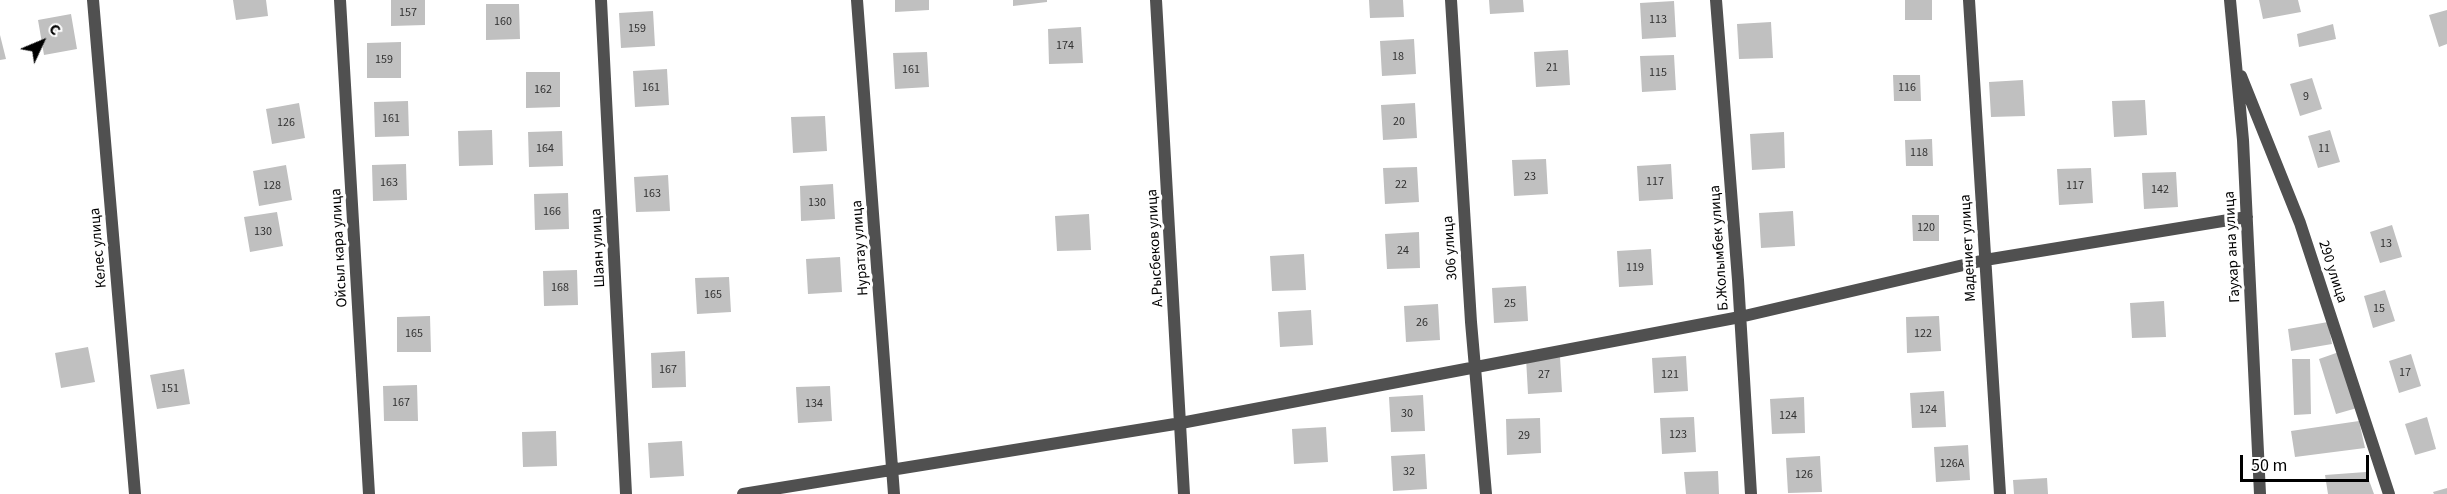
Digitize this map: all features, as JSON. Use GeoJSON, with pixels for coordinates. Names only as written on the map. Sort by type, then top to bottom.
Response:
{"type":"FeatureCollection","features":[{"type":"Feature","properties":{"kind":"street","name":"Келес улица"},"geometry":{"type":"LineString","coordinates":[[93,0],[135,494]]}},
{"type":"Feature","properties":{"kind":"street","name":"Ойсыл кара улица"},"geometry":{"type":"LineString","coordinates":[[340,0],[369,494]]}},
{"type":"Feature","properties":{"kind":"street","name":"Шаян улица"},"geometry":{"type":"LineString","coordinates":[[601,0],[626,494]]}},
{"type":"Feature","properties":{"kind":"street","name":"Нуратау улица"},"geometry":{"type":"LineString","coordinates":[[857,0],[894,494]]}},
{"type":"Feature","properties":{"kind":"street","name":"А.Рысбеков улица"},"geometry":{"type":"LineString","coordinates":[[1156,0],[1184,494]]}},
{"type":"Feature","properties":{"kind":"street","name":"306 улица"},"geometry":{"type":"LineString","coordinates":[[1451,0],[1475,366],[1486,494]]}},
{"type":"Feature","properties":{"kind":"street","name":"Б.Жолымбек улица"},"geometry":{"type":"LineString","coordinates":[[1716,0],[1751,494]]}},
{"type":"Feature","properties":{"kind":"street","name":"Мадениет улица"},"geometry":{"type":"LineString","coordinates":[[1969,0],[2000,494]]}},
{"type":"Feature","properties":{"kind":"street","name":"Гаухар ана улица"},"geometry":{"type":"LineString","coordinates":[[2230,0],[2247,217],[2260,494]]}},
{"type":"Feature","properties":{"kind":"street","name":"290 улица"},"geometry":{"type":"LineString","coordinates":[[2236,64],[2300,223],[2389,494]]}},
{"type":"Feature","properties":{"kind":"street"},"geometry":{"type":"LineString","coordinates":[[742,494],[1181,423],[1740,317],[1984,260],[2247,217]]}},
{"type":"Feature","properties":{"kind":"building"},"geometry":{"type":"Polygon","coordinates":[[[233,0],[266,0],[268,16],[236,20],[233,0]]]}},
{"type":"Feature","properties":{"kind":"building"},"geometry":{"type":"Polygon","coordinates":[[[391,0],[425,0],[425,25],[391,26],[391,0]]]}},
{"type":"Feature","properties":{"kind":"building"},"geometry":{"type":"Polygon","coordinates":[[[895,0],[929,0],[929,10],[895,12],[895,0]]]}},
{"type":"Feature","properties":{"kind":"building"},"geometry":{"type":"Polygon","coordinates":[[[1013,0],[1047,0],[1047,2],[1013,6],[1013,0]]]}},
{"type":"Feature","properties":{"kind":"building"},"geometry":{"type":"Polygon","coordinates":[[[1369,0],[1403,0],[1404,17],[1370,18],[1369,0]]]}},
{"type":"Feature","properties":{"kind":"building"},"geometry":{"type":"Polygon","coordinates":[[[1489,0],[1523,0],[1524,12],[1490,14],[1489,0]]]}},
{"type":"Feature","properties":{"kind":"building"},"geometry":{"type":"Polygon","coordinates":[[[1905,0],[1932,0],[1932,20],[1905,20],[1905,0]]]}},
{"type":"Feature","properties":{"kind":"building"},"geometry":{"type":"Polygon","coordinates":[[[2259,0],[2298,0],[2301,12],[2263,19],[2259,0]]]}},
{"type":"Feature","properties":{"kind":"building"},"geometry":{"type":"Polygon","coordinates":[[[1674,1],[1676,37],[1642,39],[1640,3],[1674,1]]]}},
{"type":"Feature","properties":{"kind":"building"},"geometry":{"type":"Polygon","coordinates":[[[486,4],[519,4],[520,39],[486,40],[486,4]]]}},
{"type":"Feature","properties":{"kind":"building"},"geometry":{"type":"Polygon","coordinates":[[[2447,10],[2447,44],[2439,47],[2429,15],[2447,10]]]}},
{"type":"Feature","properties":{"kind":"building"},"geometry":{"type":"Polygon","coordinates":[[[653,11],[655,46],[621,48],[619,13],[653,11]]]}},
{"type":"Feature","properties":{"kind":"building"},"geometry":{"type":"Polygon","coordinates":[[[71,14],[77,49],[44,55],[38,20],[71,14]]]}},
{"type":"Feature","properties":{"kind":"building"},"geometry":{"type":"Polygon","coordinates":[[[1771,22],[1773,58],[1739,59],[1737,24],[1771,22]]]}},
{"type":"Feature","properties":{"kind":"building"},"geometry":{"type":"Polygon","coordinates":[[[2333,24],[2336,39],[2299,47],[2297,34],[2333,24]]]}},
{"type":"Feature","properties":{"kind":"building"},"geometry":{"type":"Polygon","coordinates":[[[1081,27],[1083,63],[1049,64],[1048,29],[1081,27]]]}},
{"type":"Feature","properties":{"kind":"building"},"geometry":{"type":"Polygon","coordinates":[[[0,35],[6,59],[0,60],[0,35]]]}},
{"type":"Feature","properties":{"kind":"building"},"geometry":{"type":"Polygon","coordinates":[[[1414,39],[1416,74],[1382,76],[1380,41],[1414,39]]]}},
{"type":"Feature","properties":{"kind":"building"},"geometry":{"type":"Polygon","coordinates":[[[401,42],[401,78],[367,78],[367,43],[401,42]]]}},
{"type":"Feature","properties":{"kind":"building"},"geometry":{"type":"Polygon","coordinates":[[[1568,50],[1570,85],[1536,87],[1534,52],[1568,50]]]}},
{"type":"Feature","properties":{"kind":"building"},"geometry":{"type":"Polygon","coordinates":[[[927,52],[929,87],[895,89],[893,53],[927,52]]]}},
{"type":"Feature","properties":{"kind":"building"},"geometry":{"type":"Polygon","coordinates":[[[1674,55],[1676,90],[1642,92],[1640,56],[1674,55]]]}},
{"type":"Feature","properties":{"kind":"building"},"geometry":{"type":"Polygon","coordinates":[[[667,69],[669,105],[635,107],[633,71],[667,69]]]}},
{"type":"Feature","properties":{"kind":"building"},"geometry":{"type":"Polygon","coordinates":[[[526,72],[560,72],[560,107],[526,108],[526,72]]]}},
{"type":"Feature","properties":{"kind":"building"},"geometry":{"type":"Polygon","coordinates":[[[1893,75],[1920,75],[1921,101],[1894,101],[1893,75]]]}},
{"type":"Feature","properties":{"kind":"building"},"geometry":{"type":"Polygon","coordinates":[[[2312,78],[2322,109],[2300,116],[2290,84],[2312,78]]]}},
{"type":"Feature","properties":{"kind":"building"},"geometry":{"type":"Polygon","coordinates":[[[2023,80],[2025,116],[1991,117],[1989,82],[2023,80]]]}},
{"type":"Feature","properties":{"kind":"building"},"geometry":{"type":"Polygon","coordinates":[[[2145,100],[2147,135],[2114,137],[2112,101],[2145,100]]]}},
{"type":"Feature","properties":{"kind":"building"},"geometry":{"type":"Polygon","coordinates":[[[408,101],[409,136],[375,137],[374,102],[408,101]]]}},
{"type":"Feature","properties":{"kind":"building"},"geometry":{"type":"Polygon","coordinates":[[[299,103],[305,138],[272,144],[266,109],[299,103]]]}},
{"type":"Feature","properties":{"kind":"building"},"geometry":{"type":"Polygon","coordinates":[[[1415,103],[1417,138],[1383,140],[1381,105],[1415,103]]]}},
{"type":"Feature","properties":{"kind":"building"},"geometry":{"type":"Polygon","coordinates":[[[825,116],[827,151],[793,153],[791,117],[825,116]]]}},
{"type":"Feature","properties":{"kind":"building"},"geometry":{"type":"Polygon","coordinates":[[[492,130],[493,165],[459,166],[458,131],[492,130]]]}},
{"type":"Feature","properties":{"kind":"building"},"geometry":{"type":"Polygon","coordinates":[[[2330,130],[2340,162],[2318,168],[2308,136],[2330,130]]]}},
{"type":"Feature","properties":{"kind":"building"},"geometry":{"type":"Polygon","coordinates":[[[562,131],[563,166],[529,167],[528,132],[562,131]]]}},
{"type":"Feature","properties":{"kind":"building"},"geometry":{"type":"Polygon","coordinates":[[[1784,132],[1785,168],[1752,170],[1750,134],[1784,132]]]}},
{"type":"Feature","properties":{"kind":"building"},"geometry":{"type":"Polygon","coordinates":[[[1932,139],[1933,166],[1906,166],[1905,140],[1932,139]]]}},
{"type":"Feature","properties":{"kind":"building"},"geometry":{"type":"Polygon","coordinates":[[[1546,159],[1548,194],[1514,196],[1512,160],[1546,159]]]}},
{"type":"Feature","properties":{"kind":"building"},"geometry":{"type":"Polygon","coordinates":[[[406,164],[407,200],[373,201],[372,165],[406,164]]]}},
{"type":"Feature","properties":{"kind":"building"},"geometry":{"type":"Polygon","coordinates":[[[1671,164],[1673,199],[1639,201],[1637,166],[1671,164]]]}},
{"type":"Feature","properties":{"kind":"building"},"geometry":{"type":"Polygon","coordinates":[[[286,165],[292,200],[259,206],[253,171],[286,165]]]}},
{"type":"Feature","properties":{"kind":"building"},"geometry":{"type":"Polygon","coordinates":[[[1417,167],[1419,202],[1385,204],[1383,168],[1417,167]]]}},
{"type":"Feature","properties":{"kind":"building"},"geometry":{"type":"Polygon","coordinates":[[[2091,168],[2093,203],[2059,205],[2057,169],[2091,168]]]}},
{"type":"Feature","properties":{"kind":"building"},"geometry":{"type":"Polygon","coordinates":[[[2176,172],[2178,207],[2144,209],[2142,173],[2176,172]]]}},
{"type":"Feature","properties":{"kind":"building"},"geometry":{"type":"Polygon","coordinates":[[[668,175],[670,211],[636,212],[634,177],[668,175]]]}},
{"type":"Feature","properties":{"kind":"building"},"geometry":{"type":"Polygon","coordinates":[[[833,184],[835,219],[801,221],[800,186],[833,184]]]}},
{"type":"Feature","properties":{"kind":"building"},"geometry":{"type":"Polygon","coordinates":[[[568,193],[569,229],[535,230],[534,194],[568,193]]]}},
{"type":"Feature","properties":{"kind":"building"},"geometry":{"type":"Polygon","coordinates":[[[1793,211],[1795,246],[1761,248],[1759,213],[1793,211]]]}},
{"type":"Feature","properties":{"kind":"building"},"geometry":{"type":"Polygon","coordinates":[[[277,212],[283,246],[250,252],[244,217],[277,212]]]}},
{"type":"Feature","properties":{"kind":"building"},"geometry":{"type":"Polygon","coordinates":[[[1089,214],[1091,250],[1057,251],[1055,216],[1089,214]]]}},
{"type":"Feature","properties":{"kind":"building"},"geometry":{"type":"Polygon","coordinates":[[[1912,215],[1939,215],[1939,241],[1913,241],[1912,215]]]}},
{"type":"Feature","properties":{"kind":"building"},"geometry":{"type":"Polygon","coordinates":[[[2392,225],[2402,257],[2380,263],[2370,232],[2392,225]]]}},
{"type":"Feature","properties":{"kind":"building"},"geometry":{"type":"Polygon","coordinates":[[[1419,232],[1420,268],[1387,269],[1385,234],[1419,232]]]}},
{"type":"Feature","properties":{"kind":"building"},"geometry":{"type":"Polygon","coordinates":[[[1651,249],[1653,285],[1619,287],[1617,251],[1651,249]]]}},
{"type":"Feature","properties":{"kind":"building"},"geometry":{"type":"Polygon","coordinates":[[[1304,254],[1306,290],[1272,291],[1270,256],[1304,254]]]}},
{"type":"Feature","properties":{"kind":"building"},"geometry":{"type":"Polygon","coordinates":[[[840,257],[842,292],[808,294],[806,259],[840,257]]]}},
{"type":"Feature","properties":{"kind":"building"},"geometry":{"type":"Polygon","coordinates":[[[577,270],[578,305],[544,306],[543,271],[577,270]]]}},
{"type":"Feature","properties":{"kind":"building"},"geometry":{"type":"Polygon","coordinates":[[[729,277],[731,312],[697,314],[695,278],[729,277]]]}},
{"type":"Feature","properties":{"kind":"building"},"geometry":{"type":"Polygon","coordinates":[[[1526,286],[1528,321],[1494,323],[1492,288],[1526,286]]]}},
{"type":"Feature","properties":{"kind":"building"},"geometry":{"type":"Polygon","coordinates":[[[2385,290],[2395,321],[2373,328],[2364,296],[2385,290]]]}},
{"type":"Feature","properties":{"kind":"building"},"geometry":{"type":"Polygon","coordinates":[[[2164,301],[2166,337],[2132,338],[2130,303],[2164,301]]]}},
{"type":"Feature","properties":{"kind":"building"},"geometry":{"type":"Polygon","coordinates":[[[1438,304],[1440,340],[1406,342],[1404,306],[1438,304]]]}},
{"type":"Feature","properties":{"kind":"building"},"geometry":{"type":"Polygon","coordinates":[[[1311,310],[1313,345],[1280,347],[1278,312],[1311,310]]]}},
{"type":"Feature","properties":{"kind":"building"},"geometry":{"type":"Polygon","coordinates":[[[430,316],[431,352],[397,352],[397,317],[430,316]]]}},
{"type":"Feature","properties":{"kind":"building"},"geometry":{"type":"Polygon","coordinates":[[[1939,316],[1941,351],[1907,353],[1906,317],[1939,316]]]}},
{"type":"Feature","properties":{"kind":"building"},"geometry":{"type":"Polygon","coordinates":[[[2328,322],[2332,344],[2291,351],[2288,329],[2328,322]]]}},
{"type":"Feature","properties":{"kind":"building"},"geometry":{"type":"Polygon","coordinates":[[[88,347],[95,382],[61,388],[55,353],[88,347]]]}},
{"type":"Feature","properties":{"kind":"building"},"geometry":{"type":"Polygon","coordinates":[[[685,351],[686,387],[652,388],[651,353],[685,351]]]}},
{"type":"Feature","properties":{"kind":"building"},"geometry":{"type":"Polygon","coordinates":[[[2339,352],[2357,408],[2336,414],[2319,359],[2339,352]]]}},
{"type":"Feature","properties":{"kind":"building"},"geometry":{"type":"Polygon","coordinates":[[[2411,354],[2421,386],[2399,393],[2389,361],[2411,354]]]}},
{"type":"Feature","properties":{"kind":"building"},"geometry":{"type":"Polygon","coordinates":[[[1686,356],[1688,391],[1654,393],[1652,358],[1686,356]]]}},
{"type":"Feature","properties":{"kind":"building"},"geometry":{"type":"Polygon","coordinates":[[[1560,357],[1562,392],[1528,394],[1526,358],[1560,357]]]}},
{"type":"Feature","properties":{"kind":"building"},"geometry":{"type":"Polygon","coordinates":[[[2292,359],[2310,359],[2311,414],[2294,415],[2292,359]]]}},
{"type":"Feature","properties":{"kind":"building"},"geometry":{"type":"Polygon","coordinates":[[[184,369],[190,404],[157,409],[150,375],[184,369]]]}},
{"type":"Feature","properties":{"kind":"building"},"geometry":{"type":"Polygon","coordinates":[[[417,385],[418,421],[384,421],[383,386],[417,385]]]}},
{"type":"Feature","properties":{"kind":"building"},"geometry":{"type":"Polygon","coordinates":[[[830,386],[832,421],[798,423],[796,387],[830,386]]]}},
{"type":"Feature","properties":{"kind":"building"},"geometry":{"type":"Polygon","coordinates":[[[1944,391],[1946,427],[1912,428],[1910,393],[1944,391]]]}},
{"type":"Feature","properties":{"kind":"building"},"geometry":{"type":"Polygon","coordinates":[[[1423,395],[1425,431],[1391,432],[1389,397],[1423,395]]]}},
{"type":"Feature","properties":{"kind":"building"},"geometry":{"type":"Polygon","coordinates":[[[1804,397],[1805,433],[1772,434],[1770,399],[1804,397]]]}},
{"type":"Feature","properties":{"kind":"building"},"geometry":{"type":"Polygon","coordinates":[[[1694,417],[1696,452],[1662,454],[1660,418],[1694,417]]]}},
{"type":"Feature","properties":{"kind":"building"},"geometry":{"type":"Polygon","coordinates":[[[2427,417],[2436,449],[2415,455],[2405,424],[2427,417]]]}},
{"type":"Feature","properties":{"kind":"building"},"geometry":{"type":"Polygon","coordinates":[[[1540,418],[1541,453],[1507,455],[1506,419],[1540,418]]]}},
{"type":"Feature","properties":{"kind":"building"},"geometry":{"type":"Polygon","coordinates":[[[2359,421],[2365,448],[2295,457],[2291,431],[2359,421]]]}},
{"type":"Feature","properties":{"kind":"building"},"geometry":{"type":"Polygon","coordinates":[[[1326,427],[1328,462],[1294,464],[1292,429],[1326,427]]]}},
{"type":"Feature","properties":{"kind":"building"},"geometry":{"type":"Polygon","coordinates":[[[556,431],[557,466],[523,467],[522,432],[556,431]]]}},
{"type":"Feature","properties":{"kind":"building"},"geometry":{"type":"Polygon","coordinates":[[[682,441],[684,476],[650,478],[648,443],[682,441]]]}},
{"type":"Feature","properties":{"kind":"building"},"geometry":{"type":"Polygon","coordinates":[[[1968,445],[1970,480],[1936,482],[1934,447],[1968,445]]]}},
{"type":"Feature","properties":{"kind":"building"},"geometry":{"type":"Polygon","coordinates":[[[1425,454],[1427,489],[1393,491],[1391,456],[1425,454]]]}},
{"type":"Feature","properties":{"kind":"building"},"geometry":{"type":"Polygon","coordinates":[[[1820,456],[1822,492],[1788,493],[1786,458],[1820,456]]]}},
{"type":"Feature","properties":{"kind":"building"},"geometry":{"type":"Polygon","coordinates":[[[1718,471],[1719,494],[1686,494],[1684,472],[1718,471]]]}},
{"type":"Feature","properties":{"kind":"building"},"geometry":{"type":"Polygon","coordinates":[[[2366,472],[2374,494],[2328,494],[2325,475],[2366,472]]]}},
{"type":"Feature","properties":{"kind":"building"},"geometry":{"type":"Polygon","coordinates":[[[2047,478],[2048,494],[2014,494],[2013,480],[2047,478]]]}},
{"type":"Feature","properties":{"kind":"building"},"geometry":{"type":"Polygon","coordinates":[[[2447,488],[2447,494],[2434,494],[2433,492],[2447,488]]]}}]}
